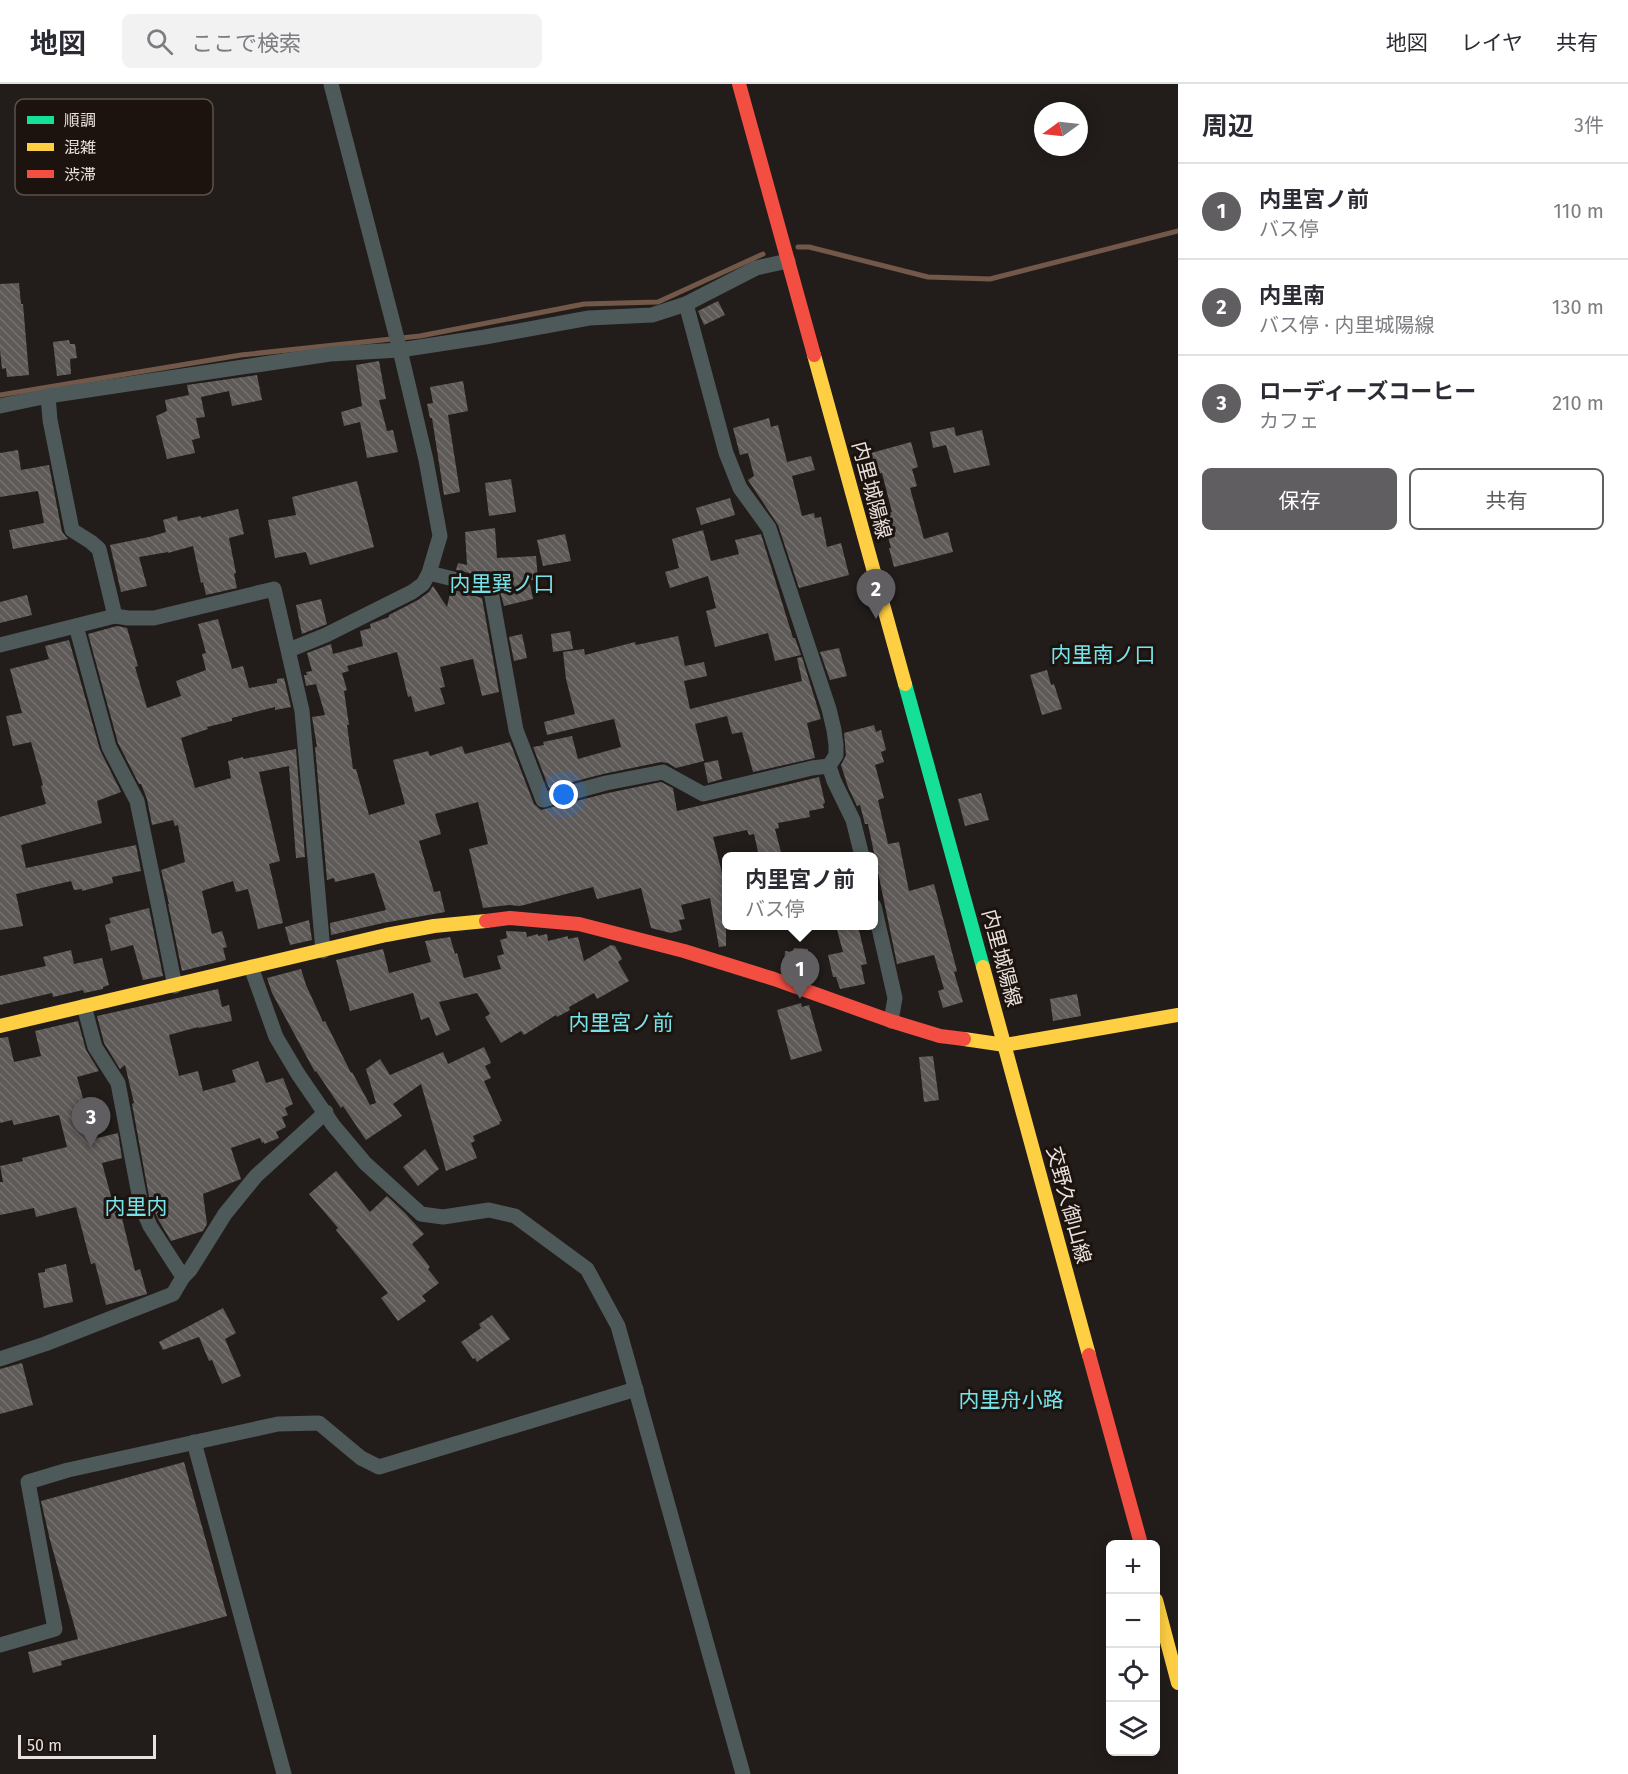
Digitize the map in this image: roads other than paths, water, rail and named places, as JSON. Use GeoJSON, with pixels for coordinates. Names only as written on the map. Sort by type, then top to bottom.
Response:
{"type":"FeatureCollection","features":[{"type":"Feature","properties":{"kind":"main road","name":"内里城陽線"},"geometry":{"type":"LineString","coordinates":[[739,84],[1005,1046]]}},
{"type":"Feature","properties":{"kind":"main road"},"geometry":{"type":"LineString","coordinates":[[0,1026],[386,935],[434,926],[510,918],[579,924],[684,951],[940,1036],[1005,1046],[1178,1015]]}},
{"type":"Feature","properties":{"kind":"main road","name":"交野久御山線"},"geometry":{"type":"LineString","coordinates":[[1005,1046],[1140,1540]]}},
{"type":"Feature","properties":{"kind":"main road"},"geometry":{"type":"LineString","coordinates":[[1160,1618],[1178,1683]]}},
{"type":"Feature","properties":{"kind":"street"},"geometry":{"type":"LineString","coordinates":[[289,650],[326,635],[412,592],[423,584],[429,573],[440,536],[426,460],[400,350],[331,84]]}},
{"type":"Feature","properties":{"kind":"street"},"geometry":{"type":"LineString","coordinates":[[0,406],[48,396],[330,354],[400,350],[589,318],[652,315],[686,304],[756,268],[788,261]]}},
{"type":"Feature","properties":{"kind":"street"},"geometry":{"type":"LineString","coordinates":[[686,304],[726,453],[740,488],[769,528],[828,709],[836,745],[836,755],[830,766],[834,781],[854,820],[861,852]]}},
{"type":"Feature","properties":{"kind":"street"},"geometry":{"type":"LineString","coordinates":[[48,396],[50,420],[72,530],[99,549],[115,616]]}},
{"type":"Feature","properties":{"kind":"street"},"geometry":{"type":"LineString","coordinates":[[429,573],[474,584],[491,591],[516,730],[543,800],[654,773],[663,772],[703,794],[812,768],[830,766]]}},
{"type":"Feature","properties":{"kind":"street"},"geometry":{"type":"LineString","coordinates":[[0,645],[115,616],[154,618],[274,589],[302,711],[323,951]]}},
{"type":"Feature","properties":{"kind":"street"},"geometry":{"type":"LineString","coordinates":[[76,626],[109,747],[137,801],[175,986]]}},
{"type":"Feature","properties":{"kind":"street"},"geometry":{"type":"LineString","coordinates":[[878,927],[895,998],[891,1021]]}},
{"type":"Feature","properties":{"kind":"street"},"geometry":{"type":"LineString","coordinates":[[251,967],[276,1037],[333,1125],[364,1162],[421,1214],[443,1216],[489,1210],[515,1216],[587,1269],[618,1326],[743,1774]]}},
{"type":"Feature","properties":{"kind":"street"},"geometry":{"type":"LineString","coordinates":[[84,1006],[95,1047],[118,1083],[141,1205],[150,1226],[183,1277]]}},
{"type":"Feature","properties":{"kind":"street"},"geometry":{"type":"LineString","coordinates":[[0,1359],[173,1294],[225,1214],[256,1176],[326,1112]]}},
{"type":"Feature","properties":{"kind":"street"},"geometry":{"type":"LineString","coordinates":[[0,1645],[55,1629],[28,1482],[52,1474],[278,1424],[319,1423],[361,1458],[379,1467],[636,1389]]}},
{"type":"Feature","properties":{"kind":"street"},"geometry":{"type":"LineString","coordinates":[[194,1442],[284,1774]]}},
{"type":"Feature","properties":{"kind":"waterway"},"geometry":{"type":"LineString","coordinates":[[798,247],[809,247],[928,277],[990,279],[1178,231]]}},
{"type":"Feature","properties":{"kind":"waterway"},"geometry":{"type":"LineString","coordinates":[[0,395],[241,355],[420,336],[584,304],[658,302],[763,254]]}},
{"type":"Feature","properties":{"kind":"place","name":"内里南"},"geometry":{"type":"Point","coordinates":[876,619]}},
{"type":"Feature","properties":{"kind":"place","name":"内里宮ノ前"},"geometry":{"type":"Point","coordinates":[800,999]}},
{"type":"Feature","properties":{"kind":"place","name":"ローディーズコーヒー"},"geometry":{"type":"Point","coordinates":[91,1147]}},
{"type":"Feature","properties":{"kind":"district","name":"内里巽ノ口"},"geometry":{"type":"Point","coordinates":[502,584]}},
{"type":"Feature","properties":{"kind":"district","name":"内里南ノ口"},"geometry":{"type":"Point","coordinates":[1103,655]}},
{"type":"Feature","properties":{"kind":"district","name":"内里宮ノ前"},"geometry":{"type":"Point","coordinates":[621,1023]}},
{"type":"Feature","properties":{"kind":"district","name":"内里内"},"geometry":{"type":"Point","coordinates":[136,1207]}},
{"type":"Feature","properties":{"kind":"district","name":"内里舟小路"},"geometry":{"type":"Point","coordinates":[1011,1400]}}]}
